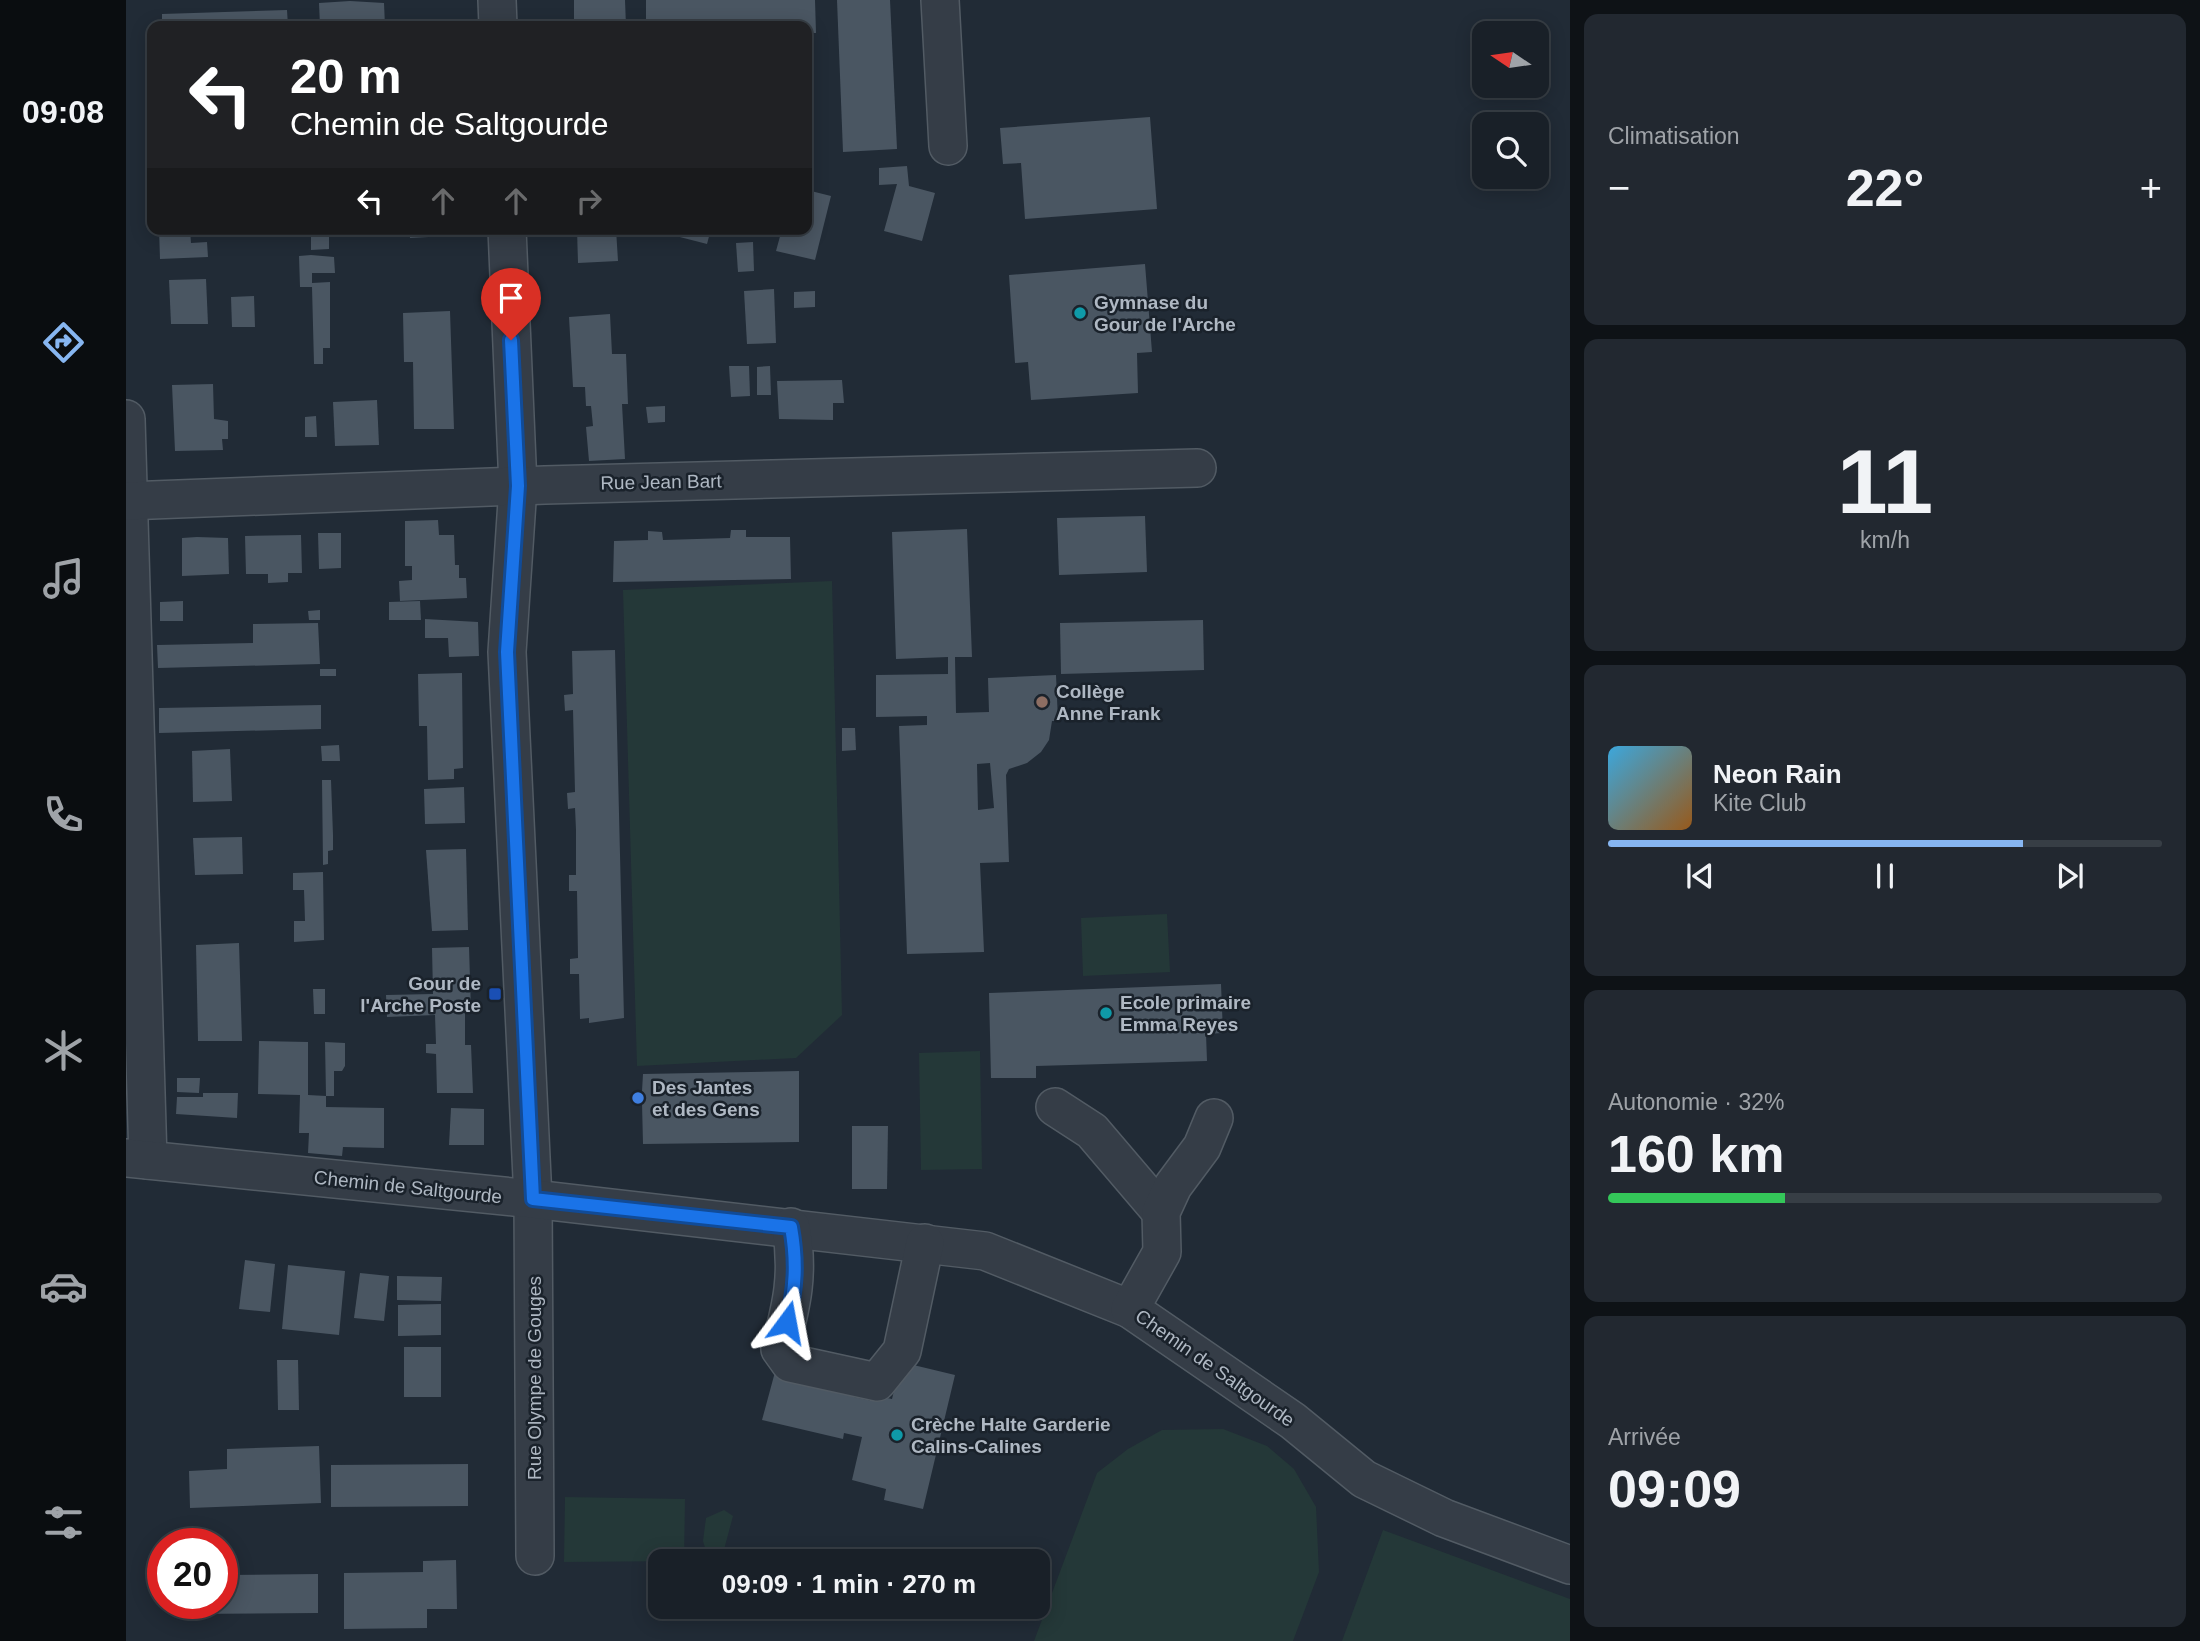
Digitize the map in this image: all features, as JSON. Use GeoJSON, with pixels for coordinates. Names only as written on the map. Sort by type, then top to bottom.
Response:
{"type":"FeatureCollection","features":[{"type":"Feature","properties":{"kind":"street"},"geometry":{"type":"LineString","coordinates":[[497,0],[498,21]]}},
{"type":"Feature","properties":{"kind":"street"},"geometry":{"type":"LineString","coordinates":[[940,0],[948,146]]}},
{"type":"Feature","properties":{"kind":"street","name":"Rue Olympe de Gouges"},"geometry":{"type":"LineString","coordinates":[[507,235],[518,486],[507,652],[533,1199],[535,1556]]}},
{"type":"Feature","properties":{"kind":"street"},"geometry":{"type":"LineString","coordinates":[[126,419],[137,1159]]}},
{"type":"Feature","properties":{"kind":"street","name":"Rue Jean Bart"},"geometry":{"type":"LineString","coordinates":[[127,501],[518,486],[1197,468]]}},
{"type":"Feature","properties":{"kind":"street"},"geometry":{"type":"LineString","coordinates":[[1055,1107],[1092,1131],[1161,1212]]}},
{"type":"Feature","properties":{"kind":"street"},"geometry":{"type":"LineString","coordinates":[[1130,1309],[1162,1252],[1161,1212],[1173,1186],[1202,1147],[1214,1118]]}},
{"type":"Feature","properties":{"kind":"street","name":"Chemin de Saltgourde"},"geometry":{"type":"LineString","coordinates":[[137,1159],[533,1199],[985,1251],[1130,1309],[1293,1422],[1364,1479],[1444,1518],[1570,1565]]}},
{"type":"Feature","properties":{"kind":"street"},"geometry":{"type":"LineString","coordinates":[[791,1227],[796,1258],[794,1295],[780,1349],[790,1363],[877,1382],[902,1351],[925,1243]]}},
{"type":"Feature","properties":{"kind":"green space"},"geometry":{"type":"Polygon","coordinates":[[[832,581],[842,1015],[796,1058],[637,1066],[623,590],[832,581]]]}},
{"type":"Feature","properties":{"kind":"green space"},"geometry":{"type":"Polygon","coordinates":[[[1167,914],[1170,972],[1083,976],[1081,918],[1167,914]]]}},
{"type":"Feature","properties":{"kind":"green space"},"geometry":{"type":"Polygon","coordinates":[[[980,1051],[982,1169],[921,1170],[919,1053],[980,1051]]]}},
{"type":"Feature","properties":{"kind":"green space"},"geometry":{"type":"Polygon","coordinates":[[[1223,1429],[1267,1446],[1294,1469],[1316,1507],[1319,1572],[1293,1641],[1034,1641],[1042,1619],[1050,1619],[1050,1598],[1097,1473],[1128,1449],[1162,1430],[1223,1429]]]}},
{"type":"Feature","properties":{"kind":"green space"},"geometry":{"type":"Polygon","coordinates":[[[565,1497],[685,1499],[684,1549],[648,1549],[648,1561],[564,1562],[565,1497]]]}},
{"type":"Feature","properties":{"kind":"green space"},"geometry":{"type":"Polygon","coordinates":[[[724,1510],[733,1516],[724,1549],[705,1549],[703,1541],[706,1518],[724,1510]]]}},
{"type":"Feature","properties":{"kind":"green space"},"geometry":{"type":"Polygon","coordinates":[[[1383,1530],[1570,1599],[1570,1641],[1342,1641],[1383,1530]]]}},
{"type":"Feature","properties":{"kind":"building"},"geometry":{"type":"Polygon","coordinates":[[[574,0],[625,0],[626,21],[574,21],[574,0]]]}},
{"type":"Feature","properties":{"kind":"building"},"geometry":{"type":"Polygon","coordinates":[[[646,0],[815,0],[816,33],[812,33],[812,21],[646,21],[646,0]]]}},
{"type":"Feature","properties":{"kind":"building"},"geometry":{"type":"Polygon","coordinates":[[[837,0],[890,0],[897,149],[843,152],[837,0]]]}},
{"type":"Feature","properties":{"kind":"building"},"geometry":{"type":"Polygon","coordinates":[[[319,3],[384,3],[385,21],[320,21],[319,3]]]}},
{"type":"Feature","properties":{"kind":"building"},"geometry":{"type":"Polygon","coordinates":[[[287,10],[288,21],[162,21],[162,14],[287,10]]]}},
{"type":"Feature","properties":{"kind":"building"},"geometry":{"type":"Polygon","coordinates":[[[1150,117],[1157,209],[1025,219],[1021,163],[1003,164],[1000,128],[1150,117]]]}},
{"type":"Feature","properties":{"kind":"building"},"geometry":{"type":"Polygon","coordinates":[[[907,166],[909,186],[935,193],[922,241],[884,231],[897,184],[879,185],[879,168],[907,166]]]}},
{"type":"Feature","properties":{"kind":"building"},"geometry":{"type":"Polygon","coordinates":[[[812,191],[831,196],[815,260],[776,251],[780,235],[812,235],[812,191]]]}},
{"type":"Feature","properties":{"kind":"building"},"geometry":{"type":"Polygon","coordinates":[[[159,235],[190,235],[191,243],[207,242],[208,257],[160,259],[159,235]]]}},
{"type":"Feature","properties":{"kind":"building"},"geometry":{"type":"Polygon","coordinates":[[[410,235],[447,235],[447,236],[410,238],[410,235]]]}},
{"type":"Feature","properties":{"kind":"building"},"geometry":{"type":"Polygon","coordinates":[[[577,235],[616,235],[618,261],[578,263],[577,235]]]}},
{"type":"Feature","properties":{"kind":"building"},"geometry":{"type":"Polygon","coordinates":[[[672,235],[709,235],[707,244],[672,235]]]}},
{"type":"Feature","properties":{"kind":"building"},"geometry":{"type":"Polygon","coordinates":[[[311,237],[329,237],[329,249],[311,250],[311,237]]]}},
{"type":"Feature","properties":{"kind":"building"},"geometry":{"type":"Polygon","coordinates":[[[753,242],[754,271],[738,272],[736,243],[753,242]]]}},
{"type":"Feature","properties":{"kind":"building"},"geometry":{"type":"Polygon","coordinates":[[[299,256],[334,257],[335,273],[312,273],[312,283],[330,282],[330,348],[323,348],[323,364],[314,364],[312,287],[300,287],[299,256]]]}},
{"type":"Feature","properties":{"kind":"building","name":"Gymnase du Gour de l'Arche"},"geometry":{"type":"Polygon","coordinates":[[[1145,264],[1152,352],[1137,353],[1138,393],[1031,400],[1028,362],[1015,363],[1009,275],[1145,264]]]}},
{"type":"Feature","properties":{"kind":"building"},"geometry":{"type":"Polygon","coordinates":[[[206,279],[208,324],[171,324],[169,280],[206,279]]]}},
{"type":"Feature","properties":{"kind":"building"},"geometry":{"type":"Polygon","coordinates":[[[774,289],[776,343],[747,344],[744,291],[774,289]]]}},
{"type":"Feature","properties":{"kind":"building"},"geometry":{"type":"Polygon","coordinates":[[[815,291],[815,307],[794,308],[794,292],[815,291]]]}},
{"type":"Feature","properties":{"kind":"building"},"geometry":{"type":"Polygon","coordinates":[[[254,296],[255,327],[232,327],[231,297],[254,296]]]}},
{"type":"Feature","properties":{"kind":"building"},"geometry":{"type":"Polygon","coordinates":[[[450,311],[454,429],[414,429],[413,362],[404,362],[403,313],[450,311]]]}},
{"type":"Feature","properties":{"kind":"building"},"geometry":{"type":"Polygon","coordinates":[[[610,314],[612,354],[626,354],[628,404],[622,404],[625,459],[589,461],[586,427],[593,426],[591,406],[586,406],[585,387],[573,387],[569,317],[610,314]]]}},
{"type":"Feature","properties":{"kind":"building"},"geometry":{"type":"Polygon","coordinates":[[[729,366],[749,366],[750,396],[731,397],[729,366]]]}},
{"type":"Feature","properties":{"kind":"building"},"geometry":{"type":"Polygon","coordinates":[[[770,366],[771,395],[757,395],[757,367],[770,366]]]}},
{"type":"Feature","properties":{"kind":"building"},"geometry":{"type":"Polygon","coordinates":[[[842,380],[844,403],[833,403],[833,420],[779,419],[777,381],[842,380]]]}},
{"type":"Feature","properties":{"kind":"building"},"geometry":{"type":"Polygon","coordinates":[[[213,384],[214,419],[228,421],[228,439],[222,439],[223,450],[175,451],[172,385],[213,384]]]}},
{"type":"Feature","properties":{"kind":"building"},"geometry":{"type":"Polygon","coordinates":[[[377,400],[379,445],[335,446],[333,402],[377,400]]]}},
{"type":"Feature","properties":{"kind":"building"},"geometry":{"type":"Polygon","coordinates":[[[665,406],[665,422],[648,423],[646,407],[665,406]]]}},
{"type":"Feature","properties":{"kind":"building"},"geometry":{"type":"Polygon","coordinates":[[[316,416],[317,437],[305,437],[305,417],[316,416]]]}},
{"type":"Feature","properties":{"kind":"building"},"geometry":{"type":"Polygon","coordinates":[[[1145,516],[1147,572],[1059,575],[1057,518],[1145,516]]]}},
{"type":"Feature","properties":{"kind":"building"},"geometry":{"type":"Polygon","coordinates":[[[438,520],[439,535],[454,535],[455,565],[459,565],[459,578],[466,578],[467,598],[400,601],[399,581],[412,580],[412,566],[405,566],[405,521],[438,520]]]}},
{"type":"Feature","properties":{"kind":"building"},"geometry":{"type":"Polygon","coordinates":[[[967,529],[972,657],[955,657],[956,713],[989,712],[988,678],[1056,675],[1058,721],[1052,721],[1049,740],[1041,752],[1027,763],[1009,769],[1006,775],[1009,862],[980,863],[984,952],[907,954],[899,726],[927,725],[927,716],[876,717],[876,675],[948,674],[948,657],[896,659],[892,532],[967,529]],[[990,763],[977,764],[978,810],[994,808],[990,763]]]}},
{"type":"Feature","properties":{"kind":"building"},"geometry":{"type":"Polygon","coordinates":[[[731,530],[746,530],[746,537],[790,537],[791,579],[613,582],[614,541],[648,540],[648,531],[662,532],[663,540],[730,538],[731,530]]]}},
{"type":"Feature","properties":{"kind":"building"},"geometry":{"type":"Polygon","coordinates":[[[318,533],[341,533],[341,568],[319,569],[318,533]]]}},
{"type":"Feature","properties":{"kind":"building"},"geometry":{"type":"Polygon","coordinates":[[[301,535],[302,573],[288,573],[288,582],[268,583],[268,574],[246,574],[245,536],[301,535]]]}},
{"type":"Feature","properties":{"kind":"building"},"geometry":{"type":"Polygon","coordinates":[[[182,538],[228,538],[229,574],[182,576],[182,538]]]}},
{"type":"Feature","properties":{"kind":"building"},"geometry":{"type":"Polygon","coordinates":[[[183,601],[183,621],[160,621],[160,602],[183,601]]]}},
{"type":"Feature","properties":{"kind":"building"},"geometry":{"type":"Polygon","coordinates":[[[420,601],[421,620],[389,620],[389,602],[420,601]]]}},
{"type":"Feature","properties":{"kind":"building"},"geometry":{"type":"Polygon","coordinates":[[[320,610],[320,620],[309,620],[308,611],[320,610]]]}},
{"type":"Feature","properties":{"kind":"building"},"geometry":{"type":"Polygon","coordinates":[[[425,619],[478,622],[479,656],[449,657],[448,638],[425,638],[425,619]]]}},
{"type":"Feature","properties":{"kind":"building"},"geometry":{"type":"Polygon","coordinates":[[[1203,620],[1204,670],[1061,674],[1060,623],[1203,620]]]}},
{"type":"Feature","properties":{"kind":"building"},"geometry":{"type":"Polygon","coordinates":[[[318,623],[320,664],[158,668],[157,645],[253,643],[253,624],[318,623]]]}},
{"type":"Feature","properties":{"kind":"building"},"geometry":{"type":"Polygon","coordinates":[[[615,650],[624,1018],[589,1023],[589,1018],[580,1019],[579,974],[570,974],[570,959],[578,958],[577,891],[569,891],[569,875],[576,875],[576,830],[575,808],[568,809],[567,793],[575,792],[573,710],[565,711],[564,695],[573,694],[572,651],[615,650]]]}},
{"type":"Feature","properties":{"kind":"building"},"geometry":{"type":"Polygon","coordinates":[[[320,669],[336,669],[336,676],[320,676],[320,669]]]}},
{"type":"Feature","properties":{"kind":"building"},"geometry":{"type":"Polygon","coordinates":[[[462,673],[463,768],[454,769],[454,779],[428,780],[427,726],[419,726],[418,674],[462,673]]]}},
{"type":"Feature","properties":{"kind":"building"},"geometry":{"type":"Polygon","coordinates":[[[321,705],[321,729],[159,733],[159,708],[321,705]]]}},
{"type":"Feature","properties":{"kind":"building"},"geometry":{"type":"Polygon","coordinates":[[[842,728],[855,728],[856,750],[842,751],[842,728]]]}},
{"type":"Feature","properties":{"kind":"building"},"geometry":{"type":"Polygon","coordinates":[[[339,745],[340,761],[322,761],[321,746],[339,745]]]}},
{"type":"Feature","properties":{"kind":"building"},"geometry":{"type":"Polygon","coordinates":[[[230,749],[232,801],[193,802],[192,751],[230,749]]]}},
{"type":"Feature","properties":{"kind":"building"},"geometry":{"type":"Polygon","coordinates":[[[322,780],[331,780],[333,835],[333,850],[328,851],[328,864],[323,865],[322,780]]]}},
{"type":"Feature","properties":{"kind":"building"},"geometry":{"type":"Polygon","coordinates":[[[464,787],[465,823],[425,824],[424,789],[464,787]]]}},
{"type":"Feature","properties":{"kind":"building"},"geometry":{"type":"Polygon","coordinates":[[[242,837],[243,874],[195,875],[193,838],[242,837]]]}},
{"type":"Feature","properties":{"kind":"building"},"geometry":{"type":"Polygon","coordinates":[[[466,849],[468,930],[432,931],[426,850],[466,849]]]}},
{"type":"Feature","properties":{"kind":"building"},"geometry":{"type":"Polygon","coordinates":[[[323,872],[324,940],[294,942],[294,921],[305,921],[304,890],[293,890],[293,873],[323,872]]]}},
{"type":"Feature","properties":{"kind":"building"},"geometry":{"type":"Polygon","coordinates":[[[239,943],[242,1041],[198,1041],[196,945],[239,943]]]}},
{"type":"Feature","properties":{"kind":"building"},"geometry":{"type":"Polygon","coordinates":[[[469,947],[471,1011],[465,1012],[465,1045],[471,1045],[473,1093],[437,1093],[436,1054],[426,1053],[426,1044],[436,1044],[435,1015],[387,1017],[386,995],[433,994],[432,948],[469,947]]]}},
{"type":"Feature","properties":{"kind":"building","name":"Ecole primaire Emma Reyes"},"geometry":{"type":"Polygon","coordinates":[[[1221,984],[1223,1033],[1206,1034],[1207,1061],[1036,1066],[1036,1078],[991,1078],[989,993],[1221,984]]]}},
{"type":"Feature","properties":{"kind":"building"},"geometry":{"type":"Polygon","coordinates":[[[313,989],[325,989],[325,1014],[314,1014],[313,989]]]}},
{"type":"Feature","properties":{"kind":"building"},"geometry":{"type":"Polygon","coordinates":[[[259,1041],[308,1042],[308,1095],[326,1096],[326,1107],[384,1108],[384,1148],[343,1147],[342,1156],[308,1153],[309,1133],[299,1133],[300,1095],[258,1094],[259,1041]]]}},
{"type":"Feature","properties":{"kind":"building"},"geometry":{"type":"Polygon","coordinates":[[[325,1042],[345,1043],[345,1066],[342,1071],[334,1071],[334,1096],[326,1096],[325,1042]]]}},
{"type":"Feature","properties":{"kind":"building"},"geometry":{"type":"Polygon","coordinates":[[[799,1071],[799,1142],[643,1144],[642,1103],[634,1103],[634,1091],[642,1091],[643,1074],[799,1071]]]}},
{"type":"Feature","properties":{"kind":"building"},"geometry":{"type":"Polygon","coordinates":[[[177,1078],[200,1078],[199,1093],[177,1092],[177,1078]]]}},
{"type":"Feature","properties":{"kind":"building"},"geometry":{"type":"Polygon","coordinates":[[[203,1093],[238,1093],[237,1118],[176,1114],[177,1097],[203,1097],[203,1093]]]}},
{"type":"Feature","properties":{"kind":"building"},"geometry":{"type":"Polygon","coordinates":[[[451,1108],[484,1109],[484,1145],[449,1145],[451,1108]]]}},
{"type":"Feature","properties":{"kind":"building"},"geometry":{"type":"Polygon","coordinates":[[[852,1126],[888,1126],[887,1189],[852,1189],[852,1126]]]}},
{"type":"Feature","properties":{"kind":"building"},"geometry":{"type":"Polygon","coordinates":[[[245,1260],[275,1264],[270,1312],[239,1309],[245,1260]]]}},
{"type":"Feature","properties":{"kind":"building"},"geometry":{"type":"Polygon","coordinates":[[[288,1265],[345,1271],[339,1335],[282,1329],[288,1265]]]}},
{"type":"Feature","properties":{"kind":"building"},"geometry":{"type":"Polygon","coordinates":[[[360,1273],[389,1276],[384,1321],[354,1318],[360,1273]]]}},
{"type":"Feature","properties":{"kind":"building"},"geometry":{"type":"Polygon","coordinates":[[[397,1276],[442,1277],[441,1301],[397,1300],[397,1276]]]}},
{"type":"Feature","properties":{"kind":"building"},"geometry":{"type":"Polygon","coordinates":[[[441,1304],[441,1335],[398,1336],[398,1305],[441,1304]]]}},
{"type":"Feature","properties":{"kind":"building"},"geometry":{"type":"Polygon","coordinates":[[[404,1347],[441,1347],[441,1397],[404,1397],[404,1347]]]}},
{"type":"Feature","properties":{"kind":"building"},"geometry":{"type":"Polygon","coordinates":[[[277,1360],[298,1360],[299,1410],[278,1410],[277,1360]]]}},
{"type":"Feature","properties":{"kind":"building","name":"Crèche Halte Garderie Calins-Calines"},"geometry":{"type":"Polygon","coordinates":[[[901,1362],[955,1375],[923,1509],[884,1500],[886,1489],[852,1480],[862,1437],[844,1433],[843,1439],[762,1420],[775,1372],[855,1390],[854,1397],[872,1401],[873,1395],[892,1399],[901,1362]]]}},
{"type":"Feature","properties":{"kind":"building"},"geometry":{"type":"Polygon","coordinates":[[[319,1446],[321,1503],[190,1508],[189,1471],[227,1469],[227,1449],[319,1446]]]}},
{"type":"Feature","properties":{"kind":"building"},"geometry":{"type":"Polygon","coordinates":[[[468,1464],[468,1506],[331,1507],[331,1465],[468,1464]]]}},
{"type":"Feature","properties":{"kind":"building"},"geometry":{"type":"Polygon","coordinates":[[[456,1560],[457,1609],[427,1609],[427,1628],[344,1629],[344,1573],[423,1572],[423,1561],[456,1560]]]}},
{"type":"Feature","properties":{"kind":"building"},"geometry":{"type":"Polygon","coordinates":[[[318,1574],[318,1613],[238,1614],[238,1575],[318,1574]]]}},
{"type":"Feature","properties":{"kind":"place","name":"Gymnase du Gour de l'Arche"},"geometry":{"type":"Point","coordinates":[1080,313]}},
{"type":"Feature","properties":{"kind":"place","name":"Collège Anne Frank"},"geometry":{"type":"Point","coordinates":[1042,702]}},
{"type":"Feature","properties":{"kind":"place","name":"Gour de l'Arche Poste"},"geometry":{"type":"Point","coordinates":[495,994]}},
{"type":"Feature","properties":{"kind":"place","name":"Ecole primaire Emma Reyes"},"geometry":{"type":"Point","coordinates":[1106,1013]}},
{"type":"Feature","properties":{"kind":"place","name":"Des Jantes et des Gens"},"geometry":{"type":"Point","coordinates":[638,1098]}},
{"type":"Feature","properties":{"kind":"place","name":"Crèche Halte Garderie Calins-Calines"},"geometry":{"type":"Point","coordinates":[897,1435]}},
{"type":"Feature","properties":{"kind":"route"},"geometry":{"type":"LineString","coordinates":[[511,340],[518,486],[507,652],[533,1199],[791,1227],[796,1258],[794,1295],[787,1322]]}}]}
